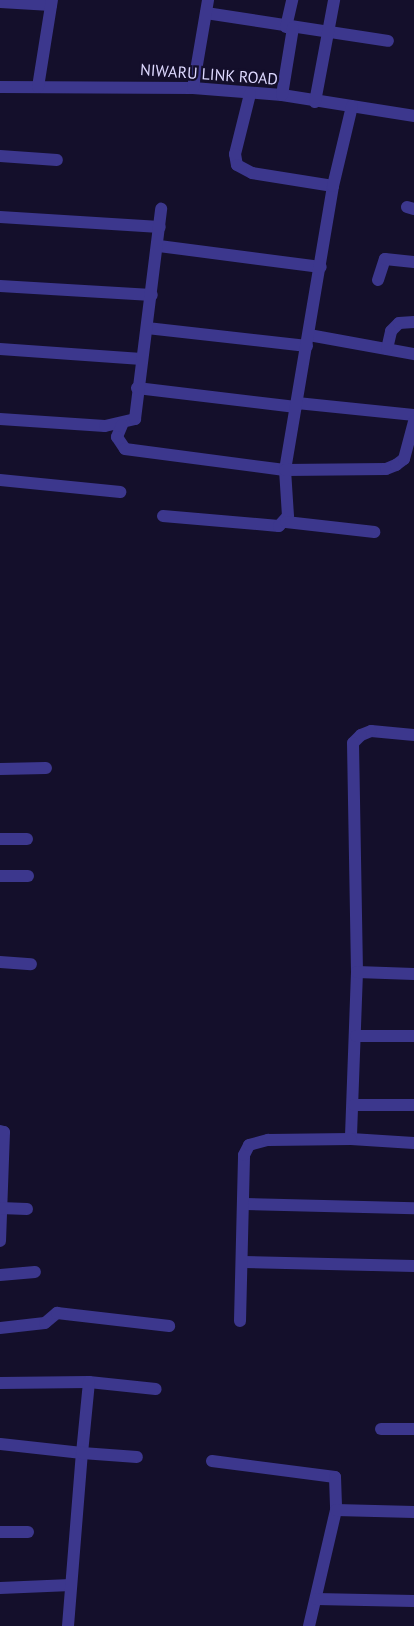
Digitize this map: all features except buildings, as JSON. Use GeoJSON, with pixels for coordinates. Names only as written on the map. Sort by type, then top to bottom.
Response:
{"type":"FeatureCollection","features":[{"type":"Feature","properties":{"kind":"street"},"geometry":{"type":"LineString","coordinates":[[282,95],[292,0]]}},
{"type":"Feature","properties":{"kind":"street"},"geometry":{"type":"LineString","coordinates":[[314,102],[334,0]]}},
{"type":"Feature","properties":{"kind":"street"},"geometry":{"type":"LineString","coordinates":[[0,2],[52,2],[38,87]]}},
{"type":"Feature","properties":{"kind":"street"},"geometry":{"type":"LineString","coordinates":[[193,88],[207,6],[290,27],[328,34],[388,41]]}},
{"type":"Feature","properties":{"kind":"street","name":"NIWARU LINK ROAD"},"geometry":{"type":"LineString","coordinates":[[0,87],[193,88],[250,94],[282,95],[314,102],[414,116]]}},
{"type":"Feature","properties":{"kind":"street"},"geometry":{"type":"LineString","coordinates":[[250,94],[235,154],[237,165],[252,173],[333,186]]}},
{"type":"Feature","properties":{"kind":"street"},"geometry":{"type":"LineString","coordinates":[[286,522],[285,470],[321,267],[333,186],[352,106]]}},
{"type":"Feature","properties":{"kind":"street"},"geometry":{"type":"LineString","coordinates":[[0,156],[57,160]]}},
{"type":"Feature","properties":{"kind":"street"},"geometry":{"type":"LineString","coordinates":[[0,419],[122,425],[135,419],[137,388],[152,295],[161,210]]}},
{"type":"Feature","properties":{"kind":"street"},"geometry":{"type":"LineString","coordinates":[[0,217],[160,227]]}},
{"type":"Feature","properties":{"kind":"street"},"geometry":{"type":"LineString","coordinates":[[158,246],[321,267]]}},
{"type":"Feature","properties":{"kind":"street"},"geometry":{"type":"LineString","coordinates":[[378,280],[385,259],[414,262]]}},
{"type":"Feature","properties":{"kind":"street"},"geometry":{"type":"LineString","coordinates":[[0,286],[152,295]]}},
{"type":"Feature","properties":{"kind":"street"},"geometry":{"type":"LineString","coordinates":[[387,349],[391,331],[399,323],[414,322]]}},
{"type":"Feature","properties":{"kind":"street"},"geometry":{"type":"LineString","coordinates":[[146,328],[308,341],[387,349],[414,354]]}},
{"type":"Feature","properties":{"kind":"street"},"geometry":{"type":"LineString","coordinates":[[0,350],[142,359]]}},
{"type":"Feature","properties":{"kind":"street"},"geometry":{"type":"LineString","coordinates":[[137,388],[414,415]]}},
{"type":"Feature","properties":{"kind":"street"},"geometry":{"type":"LineString","coordinates":[[122,425],[117,437],[125,449],[285,470],[386,469],[404,460],[413,429]]}},
{"type":"Feature","properties":{"kind":"street"},"geometry":{"type":"LineString","coordinates":[[0,480],[120,492]]}},
{"type":"Feature","properties":{"kind":"street"},"geometry":{"type":"LineString","coordinates":[[164,516],[271,526],[286,522],[374,532]]}},
{"type":"Feature","properties":{"kind":"street"},"geometry":{"type":"LineString","coordinates":[[351,1139],[354,1105],[357,972],[354,743],[361,734],[371,731],[414,735]]}},
{"type":"Feature","properties":{"kind":"street"},"geometry":{"type":"LineString","coordinates":[[0,769],[46,768]]}},
{"type":"Feature","properties":{"kind":"street"},"geometry":{"type":"LineString","coordinates":[[0,839],[27,839]]}},
{"type":"Feature","properties":{"kind":"street"},"geometry":{"type":"LineString","coordinates":[[0,876],[28,876]]}},
{"type":"Feature","properties":{"kind":"street"},"geometry":{"type":"LineString","coordinates":[[0,962],[31,964]]}},
{"type":"Feature","properties":{"kind":"street"},"geometry":{"type":"LineString","coordinates":[[357,972],[414,974]]}},
{"type":"Feature","properties":{"kind":"street"},"geometry":{"type":"LineString","coordinates":[[356,1036],[414,1036]]}},
{"type":"Feature","properties":{"kind":"street"},"geometry":{"type":"LineString","coordinates":[[354,1105],[414,1105]]}},
{"type":"Feature","properties":{"kind":"street"},"geometry":{"type":"LineString","coordinates":[[0,1131],[4,1132],[0,1241]]}},
{"type":"Feature","properties":{"kind":"street"},"geometry":{"type":"LineString","coordinates":[[240,1321],[245,1204],[244,1155],[249,1145],[268,1140],[351,1139],[414,1143]]}},
{"type":"Feature","properties":{"kind":"street"},"geometry":{"type":"LineString","coordinates":[[245,1204],[414,1208]]}},
{"type":"Feature","properties":{"kind":"street"},"geometry":{"type":"LineString","coordinates":[[1,1208],[27,1209]]}},
{"type":"Feature","properties":{"kind":"street"},"geometry":{"type":"LineString","coordinates":[[243,1262],[414,1266]]}},
{"type":"Feature","properties":{"kind":"street"},"geometry":{"type":"LineString","coordinates":[[0,1274],[35,1272]]}},
{"type":"Feature","properties":{"kind":"street"},"geometry":{"type":"LineString","coordinates":[[0,1328],[45,1323],[57,1313],[168,1326]]}},
{"type":"Feature","properties":{"kind":"street"},"geometry":{"type":"LineString","coordinates":[[0,1384],[89,1382],[156,1389]]}},
{"type":"Feature","properties":{"kind":"street"},"geometry":{"type":"LineString","coordinates":[[68,1626],[89,1382]]}},
{"type":"Feature","properties":{"kind":"street"},"geometry":{"type":"LineString","coordinates":[[382,1429],[414,1429]]}},
{"type":"Feature","properties":{"kind":"street"},"geometry":{"type":"LineString","coordinates":[[0,1444],[137,1457]]}},
{"type":"Feature","properties":{"kind":"street"},"geometry":{"type":"LineString","coordinates":[[212,1461],[335,1477],[336,1510],[309,1626]]}},
{"type":"Feature","properties":{"kind":"street"},"geometry":{"type":"LineString","coordinates":[[336,1510],[414,1512]]}},
{"type":"Feature","properties":{"kind":"street"},"geometry":{"type":"LineString","coordinates":[[0,1532],[28,1532]]}},
{"type":"Feature","properties":{"kind":"street"},"geometry":{"type":"LineString","coordinates":[[0,1588],[71,1585]]}},
{"type":"Feature","properties":{"kind":"street"},"geometry":{"type":"LineString","coordinates":[[316,1599],[414,1601]]}}]}
